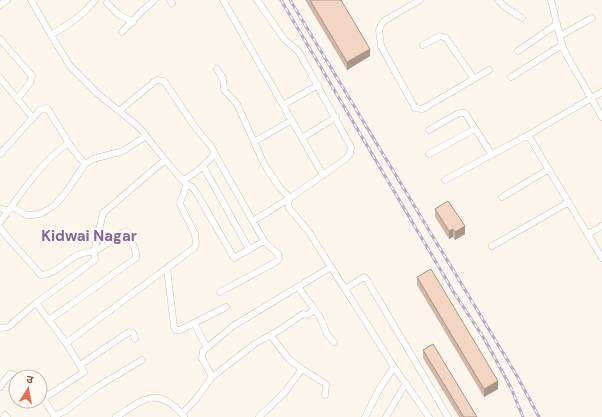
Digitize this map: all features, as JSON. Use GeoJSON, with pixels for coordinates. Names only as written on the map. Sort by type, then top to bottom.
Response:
{"type":"FeatureCollection","features":[{"type":"Feature","properties":{"kind":"street"},"geometry":{"type":"LineString","coordinates":[[0,5],[7,0]]}},
{"type":"Feature","properties":{"kind":"street"},"geometry":{"type":"LineString","coordinates":[[31,0],[70,66],[98,94],[139,127],[165,160],[196,192],[234,258],[264,241]]}},
{"type":"Feature","properties":{"kind":"street"},"geometry":{"type":"LineString","coordinates":[[51,35],[75,20],[95,0]]}},
{"type":"Feature","properties":{"kind":"street"},"geometry":{"type":"LineString","coordinates":[[122,32],[142,11],[156,0]]}},
{"type":"Feature","properties":{"kind":"street"},"geometry":{"type":"LineString","coordinates":[[223,0],[323,175]]}},
{"type":"Feature","properties":{"kind":"street"},"geometry":{"type":"LineString","coordinates":[[253,221],[290,198],[347,158],[351,151],[350,142],[300,52],[284,39],[257,0]]}},
{"type":"Feature","properties":{"kind":"street"},"geometry":{"type":"LineString","coordinates":[[405,0],[409,7]]}},
{"type":"Feature","properties":{"kind":"street"},"geometry":{"type":"LineString","coordinates":[[420,0],[384,21],[381,25],[379,40],[383,52],[415,108],[422,109],[426,107],[489,70]]}},
{"type":"Feature","properties":{"kind":"street"},"geometry":{"type":"LineString","coordinates":[[498,0],[505,7],[522,18]]}},
{"type":"Feature","properties":{"kind":"street"},"geometry":{"type":"LineString","coordinates":[[551,0],[562,45],[571,64],[602,117]]}},
{"type":"Feature","properties":{"kind":"street"},"geometry":{"type":"LineString","coordinates":[[108,3],[115,12],[133,22]]}},
{"type":"Feature","properties":{"kind":"street"},"geometry":{"type":"LineString","coordinates":[[560,36],[592,18]]}},
{"type":"Feature","properties":{"kind":"street"},"geometry":{"type":"LineString","coordinates":[[518,51],[557,24]]}},
{"type":"Feature","properties":{"kind":"street"},"geometry":{"type":"LineString","coordinates":[[423,44],[440,36],[446,38],[474,79]]}},
{"type":"Feature","properties":{"kind":"street"},"geometry":{"type":"LineString","coordinates":[[0,39],[32,76],[30,84],[17,99]]}},
{"type":"Feature","properties":{"kind":"street"},"geometry":{"type":"LineString","coordinates":[[510,77],[562,45]]}},
{"type":"Feature","properties":{"kind":"street"},"geometry":{"type":"LineString","coordinates":[[217,69],[223,78],[224,90],[236,104],[269,171],[279,187],[290,198]]}},
{"type":"Feature","properties":{"kind":"street"},"geometry":{"type":"LineString","coordinates":[[0,78],[34,118]]}},
{"type":"Feature","properties":{"kind":"street"},"geometry":{"type":"LineString","coordinates":[[119,111],[154,82],[160,80],[164,81],[194,127],[212,146],[215,154],[264,241],[279,257],[276,262],[220,292]]}},
{"type":"Feature","properties":{"kind":"street"},"geometry":{"type":"LineString","coordinates":[[283,105],[318,85]]}},
{"type":"Feature","properties":{"kind":"street"},"geometry":{"type":"LineString","coordinates":[[445,180],[528,135],[602,92]]}},
{"type":"Feature","properties":{"kind":"street"},"geometry":{"type":"LineString","coordinates":[[0,154],[40,110],[47,108],[68,143],[85,164]]}},
{"type":"Feature","properties":{"kind":"street"},"geometry":{"type":"LineString","coordinates":[[429,130],[462,112],[465,113],[492,155]]}},
{"type":"Feature","properties":{"kind":"street"},"geometry":{"type":"LineString","coordinates":[[302,138],[336,117]]}},
{"type":"Feature","properties":{"kind":"street"},"geometry":{"type":"LineString","coordinates":[[254,142],[292,120]]}},
{"type":"Feature","properties":{"kind":"street"},"geometry":{"type":"LineString","coordinates":[[429,154],[474,129]]}},
{"type":"Feature","properties":{"kind":"street"},"geometry":{"type":"LineString","coordinates":[[528,135],[602,258]]}},
{"type":"Feature","properties":{"kind":"street"},"geometry":{"type":"LineString","coordinates":[[0,208],[10,209],[27,215],[40,214],[52,207],[66,192],[85,164],[93,159],[123,151],[146,136]]}},
{"type":"Feature","properties":{"kind":"street"},"geometry":{"type":"LineString","coordinates":[[0,222],[30,180],[49,158],[68,143]]}},
{"type":"Feature","properties":{"kind":"street"},"geometry":{"type":"LineString","coordinates":[[185,182],[215,154]]}},
{"type":"Feature","properties":{"kind":"street"},"geometry":{"type":"LineString","coordinates":[[0,328],[8,327],[36,303],[95,260],[94,252],[103,213],[165,160]]}},
{"type":"Feature","properties":{"kind":"street"},"geometry":{"type":"LineString","coordinates":[[203,166],[249,249]]}},
{"type":"Feature","properties":{"kind":"street"},"geometry":{"type":"LineString","coordinates":[[502,197],[549,169]]}},
{"type":"Feature","properties":{"kind":"street"},"geometry":{"type":"LineString","coordinates":[[66,343],[194,248],[196,245],[194,234],[180,204],[186,190],[185,182]]}},
{"type":"Feature","properties":{"kind":"street"},"geometry":{"type":"LineString","coordinates":[[290,198],[288,202],[289,208],[309,232],[394,367],[429,417]]}},
{"type":"Feature","properties":{"kind":"street"},"geometry":{"type":"LineString","coordinates":[[492,246],[569,202]]}},
{"type":"Feature","properties":{"kind":"street"},"geometry":{"type":"LineString","coordinates":[[588,234],[602,226]]}},
{"type":"Feature","properties":{"kind":"street"},"geometry":{"type":"LineString","coordinates":[[0,228],[41,275],[49,274],[79,253],[94,252],[124,232],[128,232],[136,255],[134,260],[49,320]]}},
{"type":"Feature","properties":{"kind":"street"},"geometry":{"type":"LineString","coordinates":[[212,377],[202,358],[203,351],[233,326],[331,267]]}},
{"type":"Feature","properties":{"kind":"street"},"geometry":{"type":"LineString","coordinates":[[167,268],[174,329],[178,330],[226,307]]}},
{"type":"Feature","properties":{"kind":"street"},"geometry":{"type":"LineString","coordinates":[[345,289],[364,277],[367,280],[448,417]]}},
{"type":"Feature","properties":{"kind":"street"},"geometry":{"type":"LineString","coordinates":[[298,287],[320,317],[327,334],[334,342]]}},
{"type":"Feature","properties":{"kind":"street"},"geometry":{"type":"LineString","coordinates":[[36,303],[66,343],[84,371],[83,374],[48,393]]}},
{"type":"Feature","properties":{"kind":"street"},"geometry":{"type":"LineString","coordinates":[[116,417],[145,398],[156,396],[175,405],[184,415],[212,377],[240,354],[303,314],[308,315],[314,310]]}},
{"type":"Feature","properties":{"kind":"street"},"geometry":{"type":"LineString","coordinates":[[194,323],[207,348]]}},
{"type":"Feature","properties":{"kind":"street"},"geometry":{"type":"LineString","coordinates":[[80,365],[129,332],[132,332],[135,339]]}},
{"type":"Feature","properties":{"kind":"street"},"geometry":{"type":"LineString","coordinates":[[270,335],[289,360],[302,370],[326,384],[325,395]]}},
{"type":"Feature","properties":{"kind":"street"},"geometry":{"type":"LineString","coordinates":[[48,406],[55,417],[97,387],[142,360]]}},
{"type":"Feature","properties":{"kind":"street"},"geometry":{"type":"LineString","coordinates":[[365,417],[380,388],[394,367]]}},
{"type":"Feature","properties":{"kind":"street"},"geometry":{"type":"LineString","coordinates":[[259,417],[285,392],[302,370]]}},
{"type":"Feature","properties":{"kind":"street"},"geometry":{"type":"LineString","coordinates":[[0,387],[8,377]]}},
{"type":"Feature","properties":{"kind":"street"},"geometry":{"type":"LineString","coordinates":[[386,417],[406,383]]}},
{"type":"Feature","properties":{"kind":"street"},"geometry":{"type":"LineString","coordinates":[[4,417],[5,415],[7,417]]}},
{"type":"Feature","properties":{"kind":"building"},"geometry":{"type":"Polygon","coordinates":[[[310,0],[341,0],[370,49],[347,62],[310,0]]]}},
{"type":"Feature","properties":{"kind":"building"},"geometry":{"type":"Polygon","coordinates":[[[448,201],[465,226],[455,232],[453,229],[449,231],[435,209],[448,201]]]}},
{"type":"Feature","properties":{"kind":"building"},"geometry":{"type":"Polygon","coordinates":[[[431,269],[498,381],[484,389],[417,277],[431,269]]]}},
{"type":"Feature","properties":{"kind":"building"},"geometry":{"type":"Polygon","coordinates":[[[433,344],[477,417],[464,417],[423,350],[433,344]]]}},
{"type":"Feature","properties":{"kind":"railway"},"geometry":{"type":"LineString","coordinates":[[281,0],[453,291],[485,340],[511,388],[523,417]]}},
{"type":"Feature","properties":{"kind":"railway"},"geometry":{"type":"LineString","coordinates":[[290,0],[517,376],[539,417]]}},
{"type":"Feature","properties":{"kind":"district","name":"Kidwai Nagar"},"geometry":{"type":"Point","coordinates":[89,236]}}]}
